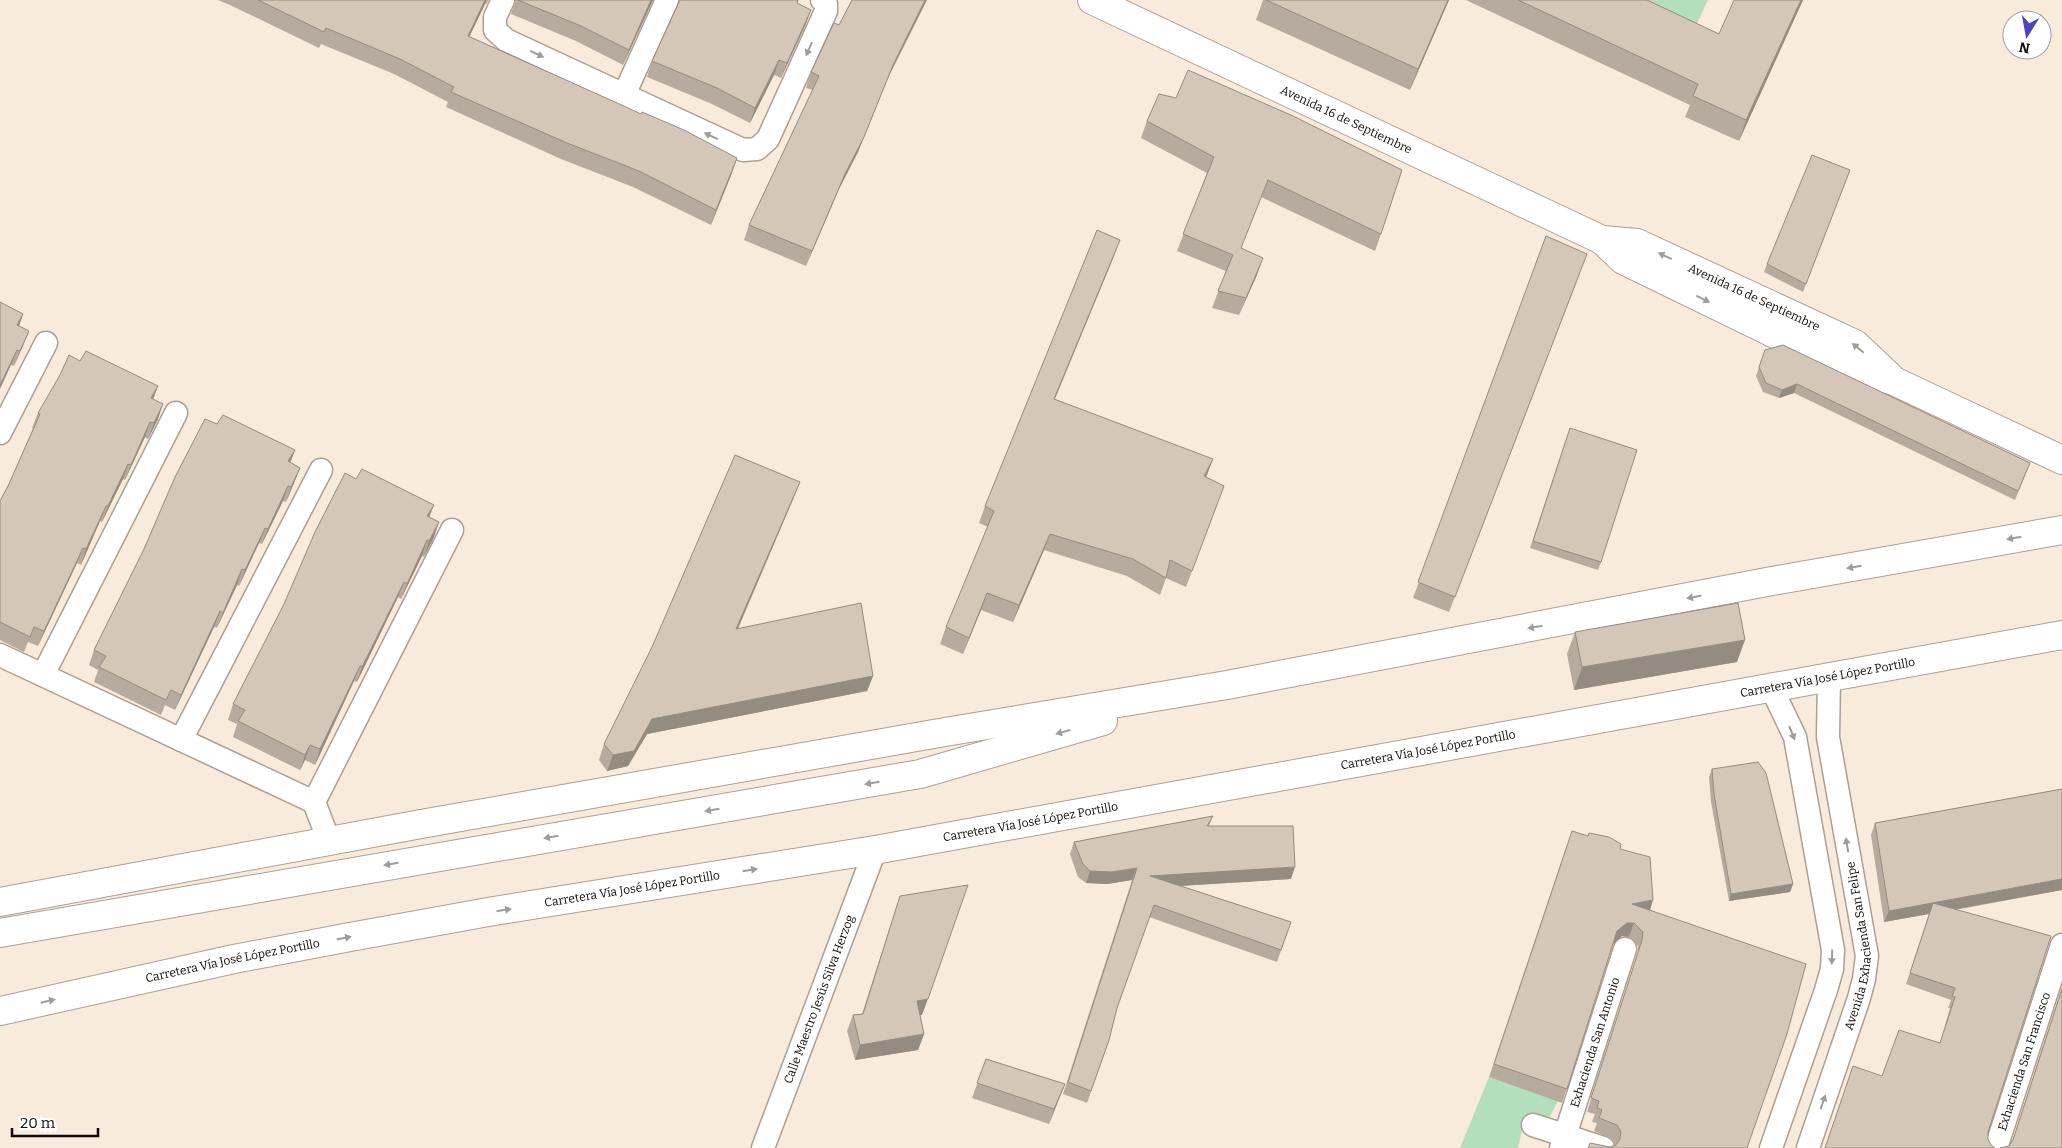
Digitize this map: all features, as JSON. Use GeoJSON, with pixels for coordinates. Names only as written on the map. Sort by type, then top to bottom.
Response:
{"type":"FeatureCollection","features":[{"type":"Feature","properties":{"kind":"main road","name":"Avenida 16 de Septiembre"},"geometry":{"type":"LineString","coordinates":[[1092,0],[1602,240],[1637,243],[1856,344],[1894,381],[2062,460]]}},
{"type":"Feature","properties":{"kind":"main road"},"geometry":{"type":"LineString","coordinates":[[0,902],[328,841],[945,732],[1227,685],[1772,581],[2062,530]]}},
{"type":"Feature","properties":{"kind":"main road","name":"Carretera Vía José López Portillo"},"geometry":{"type":"LineString","coordinates":[[0,1011],[234,959],[350,937],[494,911],[875,850],[2062,635]]}},
{"type":"Feature","properties":{"kind":"main road"},"geometry":{"type":"LineString","coordinates":[[0,933],[920,774],[1227,685]]}},
{"type":"Feature","properties":{"kind":"street"},"geometry":{"type":"LineString","coordinates":[[503,0],[495,17],[495,30],[506,40],[743,150],[757,149],[768,139],[826,11],[826,4],[822,0]]}},
{"type":"Feature","properties":{"kind":"street"},"geometry":{"type":"LineString","coordinates":[[624,95],[666,0]]}},
{"type":"Feature","properties":{"kind":"street"},"geometry":{"type":"LineString","coordinates":[[0,433],[46,342]]}},
{"type":"Feature","properties":{"kind":"street"},"geometry":{"type":"LineString","coordinates":[[43,675],[176,413]]}},
{"type":"Feature","properties":{"kind":"street"},"geometry":{"type":"LineString","coordinates":[[181,740],[320,470]]}},
{"type":"Feature","properties":{"kind":"street"},"geometry":{"type":"LineString","coordinates":[[314,802],[452,530]]}},
{"type":"Feature","properties":{"kind":"street"},"geometry":{"type":"LineString","coordinates":[[0,655],[314,802],[328,841]]}},
{"type":"Feature","properties":{"kind":"street","name":"Avenida Exhacienda San Felipe"},"geometry":{"type":"LineString","coordinates":[[1808,1148],[1859,998],[1867,956],[1828,737],[1829,678]]}},
{"type":"Feature","properties":{"kind":"street","name":"Avenida Exhacienda San Felipe"},"geometry":{"type":"LineString","coordinates":[[1771,1148],[1826,990],[1832,969],[1833,950],[1795,737],[1772,689]]}},
{"type":"Feature","properties":{"kind":"street","name":"Calle Maestro Jesús Silva Herzog"},"geometry":{"type":"LineString","coordinates":[[763,1148],[875,850]]}},
{"type":"Feature","properties":{"kind":"street","name":"Exhacienda San Francisco"},"geometry":{"type":"LineString","coordinates":[[1996,1148],[2062,945]]}},
{"type":"Feature","properties":{"kind":"street","name":"Exhacienda San Antonio"},"geometry":{"type":"LineString","coordinates":[[1563,1142],[1624,949]]}},
{"type":"Feature","properties":{"kind":"street"},"geometry":{"type":"LineString","coordinates":[[1533,1124],[1563,1142],[1604,1148]]}},
{"type":"Feature","properties":{"kind":"green space"},"geometry":{"type":"Polygon","coordinates":[[[1646,0],[1708,0],[1694,30],[1646,0]]]}},
{"type":"Feature","properties":{"kind":"green space"},"geometry":{"type":"Polygon","coordinates":[[[1489,1077],[1558,1101],[1548,1120],[1525,1117],[1518,1148],[1460,1148],[1489,1077]]]}},
{"type":"Feature","properties":{"kind":"building"},"geometry":{"type":"Polygon","coordinates":[[[258,0],[485,0],[468,36],[641,114],[642,112],[684,130],[737,158],[716,210],[639,171],[567,143],[451,92],[454,87],[400,59],[326,28],[324,32],[258,0]]]}},
{"type":"Feature","properties":{"kind":"building"},"geometry":{"type":"Polygon","coordinates":[[[518,0],[651,0],[629,50],[581,26],[518,0]]]}},
{"type":"Feature","properties":{"kind":"building"},"geometry":{"type":"Polygon","coordinates":[[[680,0],[798,0],[797,3],[811,10],[787,63],[779,60],[755,108],[717,88],[652,61],[680,0]]]}},
{"type":"Feature","properties":{"kind":"building"},"geometry":{"type":"Polygon","coordinates":[[[852,0],[925,0],[893,65],[864,137],[845,174],[812,251],[749,225],[819,76],[811,72],[834,23],[839,25],[852,0]]]}},
{"type":"Feature","properties":{"kind":"building"},"geometry":{"type":"Polygon","coordinates":[[[1266,0],[1448,0],[1418,69],[1266,0]]]}},
{"type":"Feature","properties":{"kind":"building"},"geometry":{"type":"Polygon","coordinates":[[[1518,0],[1647,0],[1719,34],[1734,0],[1801,0],[1746,120],[1693,96],[1698,84],[1518,0]]]}},
{"type":"Feature","properties":{"kind":"building"},"geometry":{"type":"Polygon","coordinates":[[[1188,70],[1293,116],[1402,170],[1381,234],[1268,180],[1241,248],[1263,258],[1246,298],[1218,291],[1233,255],[1183,234],[1214,157],[1147,121],[1159,94],[1176,98],[1188,70]]]}},
{"type":"Feature","properties":{"kind":"building"},"geometry":{"type":"Polygon","coordinates":[[[1812,155],[1850,170],[1806,284],[1767,264],[1812,155]]]}},
{"type":"Feature","properties":{"kind":"building"},"geometry":{"type":"Polygon","coordinates":[[[1097,230],[1120,240],[1054,399],[1213,459],[1204,476],[1224,486],[1192,571],[1170,560],[1166,578],[1133,559],[1050,534],[1019,605],[987,593],[969,638],[946,627],[994,511],[985,506],[1097,230]]]}},
{"type":"Feature","properties":{"kind":"building"},"geometry":{"type":"Polygon","coordinates":[[[1546,236],[1587,254],[1455,597],[1418,582],[1546,236]]]}},
{"type":"Feature","properties":{"kind":"building"},"geometry":{"type":"Polygon","coordinates":[[[0,302],[23,314],[17,325],[29,331],[20,351],[17,350],[0,385],[0,302]]]}},
{"type":"Feature","properties":{"kind":"building"},"geometry":{"type":"Polygon","coordinates":[[[1783,345],[2030,463],[2018,491],[1797,384],[1782,390],[1766,383],[1759,367],[1765,350],[1783,345]]]}},
{"type":"Feature","properties":{"kind":"building"},"geometry":{"type":"Polygon","coordinates":[[[86,351],[158,386],[151,398],[163,404],[154,423],[150,422],[131,465],[128,464],[86,549],[83,548],[44,631],[34,627],[30,637],[0,622],[0,501],[40,414],[38,413],[69,355],[80,361],[86,351]]]}},
{"type":"Feature","properties":{"kind":"building"},"geometry":{"type":"Polygon","coordinates":[[[223,415],[295,450],[288,461],[300,468],[291,487],[288,486],[268,529],[265,528],[245,570],[242,569],[223,613],[220,611],[181,695],[171,690],[166,700],[99,667],[106,656],[94,650],[144,549],[175,477],[205,419],[217,424],[223,415]]]}},
{"type":"Feature","properties":{"kind":"building"},"geometry":{"type":"Polygon","coordinates":[[[1570,428],[1637,450],[1601,562],[1533,541],[1570,428]]]}},
{"type":"Feature","properties":{"kind":"building"},"geometry":{"type":"Polygon","coordinates":[[[735,455],[800,482],[736,629],[861,603],[873,676],[652,719],[634,751],[613,755],[604,744],[652,647],[735,455]]]}},
{"type":"Feature","properties":{"kind":"building"},"geometry":{"type":"Polygon","coordinates":[[[362,469],[434,505],[427,516],[439,522],[429,541],[427,540],[407,584],[404,582],[362,667],[360,666],[320,749],[310,745],[305,755],[238,721],[245,710],[233,704],[284,604],[315,532],[345,473],[356,479],[362,469]]]}},
{"type":"Feature","properties":{"kind":"building"},"geometry":{"type":"Polygon","coordinates":[[[1738,603],[1745,640],[1582,667],[1575,632],[1738,603]]]}},
{"type":"Feature","properties":{"kind":"building"},"geometry":{"type":"Polygon","coordinates":[[[1758,762],[1766,773],[1793,884],[1731,894],[1714,794],[1712,769],[1758,762]]]}},
{"type":"Feature","properties":{"kind":"building"},"geometry":{"type":"Polygon","coordinates":[[[2062,789],[2062,879],[1889,911],[1875,823],[2062,789]]]}},
{"type":"Feature","properties":{"kind":"building"},"geometry":{"type":"Polygon","coordinates":[[[1213,816],[1207,826],[1293,826],[1295,867],[1150,876],[1291,922],[1281,950],[1154,905],[1117,1008],[1109,1040],[1091,1091],[1068,1082],[1137,868],[1112,872],[1090,871],[1083,864],[1074,842],[1213,816]]]}},
{"type":"Feature","properties":{"kind":"building"},"geometry":{"type":"Polygon","coordinates":[[[1572,831],[1588,836],[1589,833],[1609,837],[1621,844],[1620,849],[1650,857],[1653,900],[1632,904],[1806,964],[1787,1034],[1747,1148],[1588,1148],[1590,1143],[1610,1147],[1616,1145],[1620,1139],[1621,1132],[1617,1125],[1599,1118],[1602,1110],[1597,1108],[1599,1101],[1591,1098],[1642,940],[1643,932],[1634,923],[1627,923],[1617,931],[1567,1089],[1494,1064],[1572,831]]]}},
{"type":"Feature","properties":{"kind":"building"},"geometry":{"type":"Polygon","coordinates":[[[968,885],[928,999],[917,1001],[924,1034],[860,1045],[853,1015],[863,1014],[900,896],[968,885]]]}},
{"type":"Feature","properties":{"kind":"building"},"geometry":{"type":"Polygon","coordinates":[[[1933,903],[2051,936],[1988,1132],[1988,1139],[1995,1148],[1825,1148],[1853,1066],[1882,1076],[1899,1030],[1940,1043],[1955,997],[1952,996],[1955,988],[1910,973],[1933,903]]]}},
{"type":"Feature","properties":{"kind":"building"},"geometry":{"type":"Polygon","coordinates":[[[2062,989],[2062,1148],[2000,1148],[2009,1146],[2013,1140],[2062,989]]]}},
{"type":"Feature","properties":{"kind":"building"},"geometry":{"type":"Polygon","coordinates":[[[986,1059],[1065,1084],[1054,1109],[977,1083],[986,1059]]]}}]}
